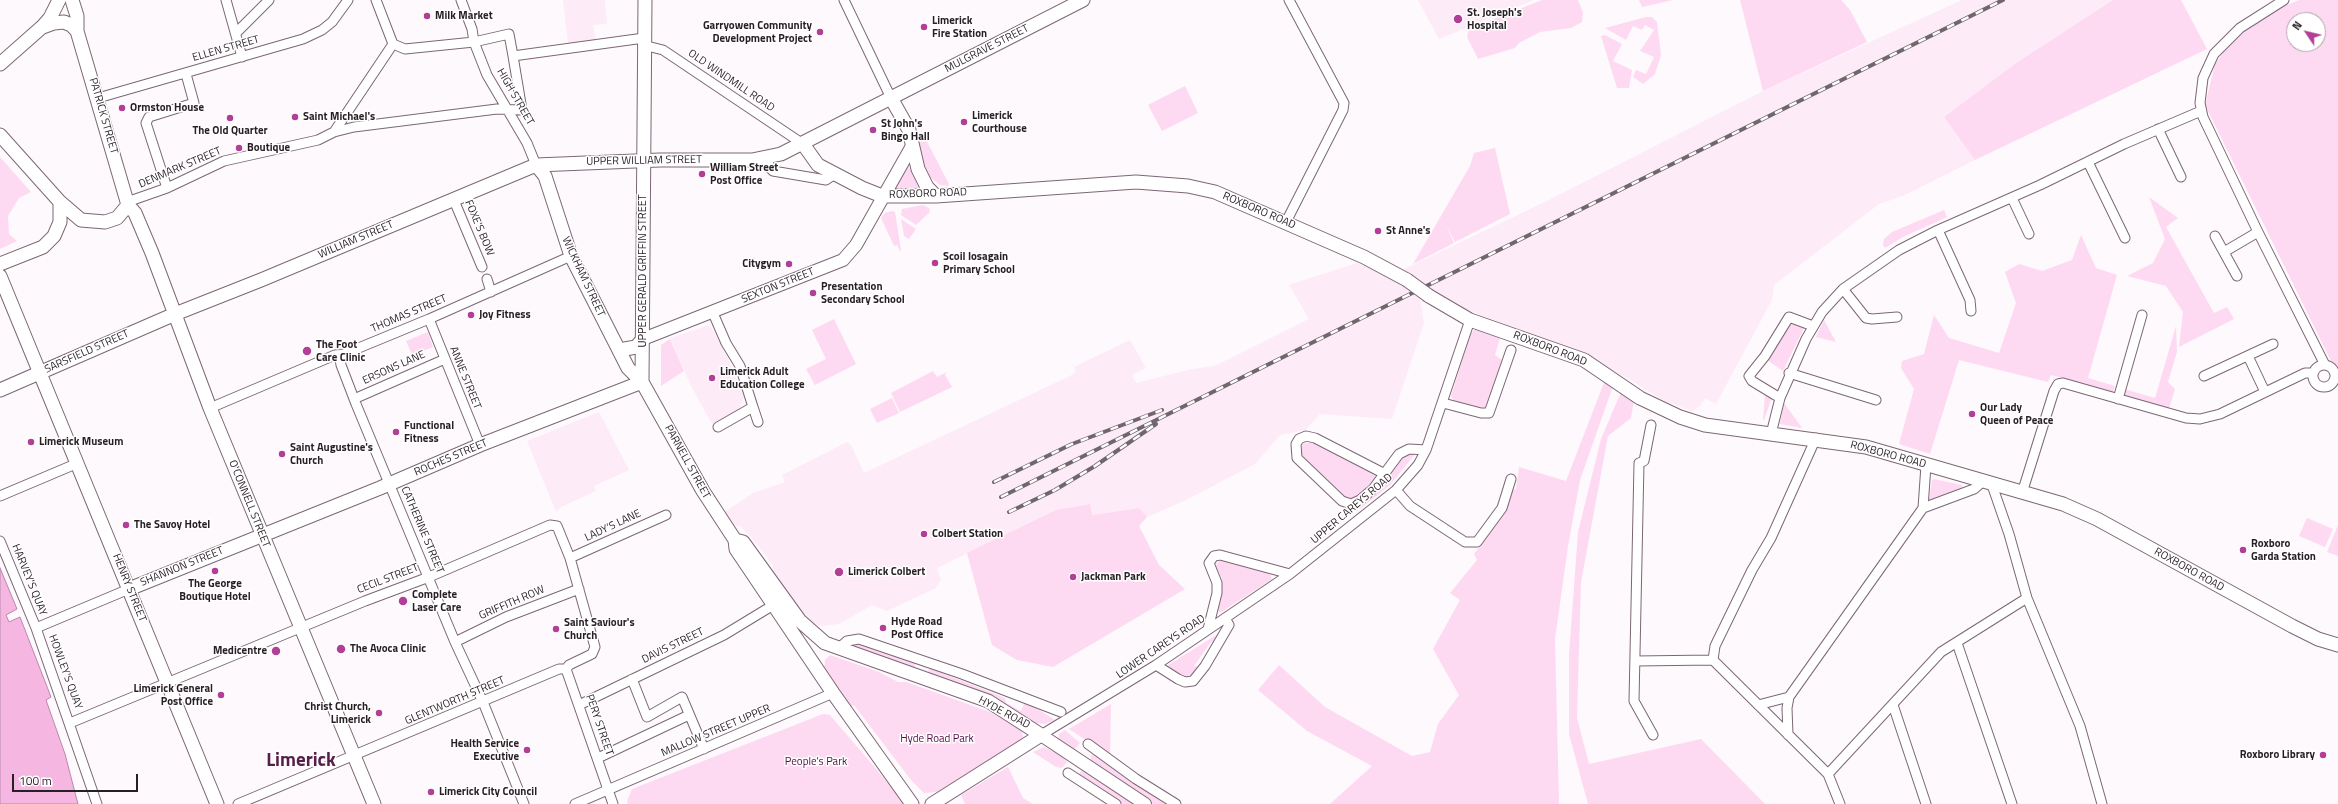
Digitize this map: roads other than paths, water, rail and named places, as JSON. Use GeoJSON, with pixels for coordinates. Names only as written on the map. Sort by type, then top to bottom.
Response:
{"type":"FeatureCollection","features":[{"type":"Feature","properties":{"kind":"main road"},"geometry":{"type":"LineString","coordinates":[[0,64],[42,27],[50,18],[59,0]]}},
{"type":"Feature","properties":{"kind":"main road","name":"PATRICK STREET"},"geometry":{"type":"LineString","coordinates":[[72,0],[77,16],[77,31],[128,204]]}},
{"type":"Feature","properties":{"kind":"main road","name":"UPPER GERALD GRIFFIN STREET"},"geometry":{"type":"LineString","coordinates":[[642,382],[645,0]]}},
{"type":"Feature","properties":{"kind":"main road","name":"MULGRAVE STREET"},"geometry":{"type":"LineString","coordinates":[[803,144],[1083,0]]}},
{"type":"Feature","properties":{"kind":"main road"},"geometry":{"type":"LineString","coordinates":[[42,27],[54,22],[64,22],[71,25],[77,31]]}},
{"type":"Feature","properties":{"kind":"main road"},"geometry":{"type":"LineString","coordinates":[[891,98],[909,130],[918,169],[927,187],[936,196]]}},
{"type":"Feature","properties":{"kind":"main road"},"geometry":{"type":"LineString","coordinates":[[0,135],[60,202],[81,220],[105,222],[117,218],[128,204]]}},
{"type":"Feature","properties":{"kind":"main road","name":"ROXBORO ROAD"},"geometry":{"type":"LineString","coordinates":[[803,144],[818,165],[882,196],[936,196],[1136,182],[1166,183],[1215,192],[1286,222],[1396,273],[1457,314],[1470,320],[1584,360],[1661,410],[1704,425],[1816,438],[1866,447],[2063,504],[2097,519],[2276,618],[2318,639],[2338,645]]}},
{"type":"Feature","properties":{"kind":"main road","name":"UPPER WILLIAM STREET"},"geometry":{"type":"LineString","coordinates":[[536,165],[643,160],[752,160],[767,158],[803,144]]}},
{"type":"Feature","properties":{"kind":"main road","name":"WILLIAM STREET"},"geometry":{"type":"LineString","coordinates":[[174,314],[261,280],[453,198],[536,165]]}},
{"type":"Feature","properties":{"kind":"main road","name":"WICKHAM STREET"},"geometry":{"type":"LineString","coordinates":[[536,165],[545,176],[571,256],[632,374],[642,382]]}},
{"type":"Feature","properties":{"kind":"main road"},"geometry":{"type":"LineString","coordinates":[[0,264],[43,247],[54,236],[60,222],[60,202]]}},
{"type":"Feature","properties":{"kind":"main road","name":"O'CONNELL STREET"},"geometry":{"type":"LineString","coordinates":[[128,204],[136,216],[261,535],[374,804]]}},
{"type":"Feature","properties":{"kind":"main road","name":"HENRY STREET"},"geometry":{"type":"LineString","coordinates":[[0,276],[217,804]]}},
{"type":"Feature","properties":{"kind":"main road","name":"SARSFIELD STREET"},"geometry":{"type":"LineString","coordinates":[[0,390],[174,314]]}},
{"type":"Feature","properties":{"kind":"main road"},"geometry":{"type":"LineString","coordinates":[[619,350],[636,347],[643,339]]}},
{"type":"Feature","properties":{"kind":"main road","name":"ROCHES STREET"},"geometry":{"type":"LineString","coordinates":[[261,535],[389,485],[480,445],[642,382]]}},
{"type":"Feature","properties":{"kind":"main road","name":"PARNELL STREET"},"geometry":{"type":"LineString","coordinates":[[642,382],[703,491],[735,540],[736,549],[833,693],[912,804]]}},
{"type":"Feature","properties":{"kind":"main road","name":"SHANNON STREET"},"geometry":{"type":"LineString","coordinates":[[129,589],[261,535]]}},
{"type":"Feature","properties":{"kind":"main road","name":"PARNELL STREET"},"geometry":{"type":"LineString","coordinates":[[735,540],[743,542],[800,621],[825,643]]}},
{"type":"Feature","properties":{"kind":"main road"},"geometry":{"type":"LineString","coordinates":[[814,663],[819,646],[825,643]]}},
{"type":"Feature","properties":{"kind":"main road","name":"HYDE ROAD"},"geometry":{"type":"LineString","coordinates":[[825,643],[988,701],[1041,734]]}},
{"type":"Feature","properties":{"kind":"main road"},"geometry":{"type":"LineString","coordinates":[[932,804],[1041,734]]}},
{"type":"Feature","properties":{"kind":"street"},"geometry":{"type":"LineString","coordinates":[[226,0],[242,57]]}},
{"type":"Feature","properties":{"kind":"street"},"geometry":{"type":"LineString","coordinates":[[236,33],[269,0]]}},
{"type":"Feature","properties":{"kind":"street","name":"ELLEN STREET"},"geometry":{"type":"LineString","coordinates":[[98,98],[186,74],[303,38],[322,30],[341,10],[348,0]]}},
{"type":"Feature","properties":{"kind":"street"},"geometry":{"type":"LineString","coordinates":[[334,132],[498,109],[522,110],[509,34],[474,42],[404,49],[393,44],[376,0]]}},
{"type":"Feature","properties":{"kind":"street","name":"HIGH STREET"},"geometry":{"type":"LineString","coordinates":[[461,0],[472,29],[474,42],[487,74],[527,143],[536,165]]}},
{"type":"Feature","properties":{"kind":"street"},"geometry":{"type":"LineString","coordinates":[[844,0],[891,98]]}},
{"type":"Feature","properties":{"kind":"street"},"geometry":{"type":"LineString","coordinates":[[1286,222],[1343,110],[1344,103],[1289,0]]}},
{"type":"Feature","properties":{"kind":"street"},"geometry":{"type":"LineString","coordinates":[[2284,0],[2240,28],[2214,54],[2203,78],[2200,95],[2201,112],[2258,232],[2325,365]]}},
{"type":"Feature","properties":{"kind":"street"},"geometry":{"type":"LineString","coordinates":[[513,56],[644,41]]}},
{"type":"Feature","properties":{"kind":"street","name":"OLD WINDMILL ROAD"},"geometry":{"type":"LineString","coordinates":[[644,41],[662,50],[803,144]]}},
{"type":"Feature","properties":{"kind":"street"},"geometry":{"type":"LineString","coordinates":[[334,132],[393,44]]}},
{"type":"Feature","properties":{"kind":"street"},"geometry":{"type":"LineString","coordinates":[[167,188],[146,123],[149,117],[194,102],[186,74]]}},
{"type":"Feature","properties":{"kind":"street"},"geometry":{"type":"LineString","coordinates":[[1772,434],[1780,398],[1789,374],[1813,326],[1827,304],[1843,289],[1899,250],[1938,230],[2012,198],[2158,129],[2201,112]]}},
{"type":"Feature","properties":{"kind":"street"},"geometry":{"type":"LineString","coordinates":[[2158,129],[2181,177]]}},
{"type":"Feature","properties":{"kind":"street","name":"DENMARK STREET"},"geometry":{"type":"LineString","coordinates":[[128,204],[167,188],[224,161],[265,149],[318,140],[334,132]]}},
{"type":"Feature","properties":{"kind":"street","name":"SEXTON STREET"},"geometry":{"type":"LineString","coordinates":[[643,339],[843,260],[856,245],[882,196],[912,146]]}},
{"type":"Feature","properties":{"kind":"street"},"geometry":{"type":"LineString","coordinates":[[767,158],[770,168],[774,170],[826,180],[835,174]]}},
{"type":"Feature","properties":{"kind":"street"},"geometry":{"type":"LineString","coordinates":[[2088,162],[2125,238]]}},
{"type":"Feature","properties":{"kind":"street","name":"FOXE'S BOW"},"geometry":{"type":"LineString","coordinates":[[453,198],[482,266]]}},
{"type":"Feature","properties":{"kind":"street"},"geometry":{"type":"LineString","coordinates":[[2012,198],[2029,234]]}},
{"type":"Feature","properties":{"kind":"street"},"geometry":{"type":"LineString","coordinates":[[1938,230],[1970,300],[1971,311]]}},
{"type":"Feature","properties":{"kind":"street"},"geometry":{"type":"LineString","coordinates":[[2224,252],[2258,232]]}},
{"type":"Feature","properties":{"kind":"street"},"geometry":{"type":"LineString","coordinates":[[2215,236],[2237,276]]}},
{"type":"Feature","properties":{"kind":"street","name":"THOMAS STREET"},"geometry":{"type":"LineString","coordinates":[[210,408],[335,355],[344,354],[429,319],[571,256]]}},
{"type":"Feature","properties":{"kind":"street"},"geometry":{"type":"LineString","coordinates":[[487,279],[491,292]]}},
{"type":"Feature","properties":{"kind":"street"},"geometry":{"type":"LineString","coordinates":[[1843,289],[1866,318],[1872,320],[1897,317]]}},
{"type":"Feature","properties":{"kind":"street"},"geometry":{"type":"LineString","coordinates":[[713,312],[726,343],[740,366],[758,422]]}},
{"type":"Feature","properties":{"kind":"street"},"geometry":{"type":"LineString","coordinates":[[2118,399],[2142,315]]}},
{"type":"Feature","properties":{"kind":"street"},"geometry":{"type":"LineString","coordinates":[[1780,398],[1752,381],[1749,376],[1765,356],[1789,317],[1793,316],[1813,326]]}},
{"type":"Feature","properties":{"kind":"street","name":"ANNE STREET"},"geometry":{"type":"LineString","coordinates":[[429,319],[480,445]]}},
{"type":"Feature","properties":{"kind":"street","name":"UPPER CAREYS ROAD"},"geometry":{"type":"LineString","coordinates":[[1290,574],[1313,558],[1396,490],[1418,465],[1426,450],[1443,403],[1470,320]]}},
{"type":"Feature","properties":{"kind":"street"},"geometry":{"type":"LineString","coordinates":[[2204,376],[2273,344]]}},
{"type":"Feature","properties":{"kind":"street"},"geometry":{"type":"LineString","coordinates":[[1443,403],[1481,414],[1489,413],[1510,350]]}},
{"type":"Feature","properties":{"kind":"street","name":"CATHERINE STREET"},"geometry":{"type":"LineString","coordinates":[[344,354],[340,360],[341,366],[389,485],[429,577],[455,642],[483,702],[524,804]]}},
{"type":"Feature","properties":{"kind":"street"},"geometry":{"type":"LineString","coordinates":[[2248,356],[2265,392]]}},
{"type":"Feature","properties":{"kind":"street","name":"ERSONS LANE"},"geometry":{"type":"LineString","coordinates":[[354,398],[445,359]]}},
{"type":"Feature","properties":{"kind":"street"},"geometry":{"type":"LineString","coordinates":[[2325,365],[2331,367],[2334,373],[2334,379],[2330,385],[2324,387],[2317,385],[2313,380],[2313,373],[2318,366],[2325,365]]}},
{"type":"Feature","properties":{"kind":"street"},"geometry":{"type":"LineString","coordinates":[[2022,493],[2054,391],[2058,384],[2186,418],[2200,419],[2220,414],[2305,373],[2313,373]]}},
{"type":"Feature","properties":{"kind":"street"},"geometry":{"type":"LineString","coordinates":[[1789,374],[1876,400]]}},
{"type":"Feature","properties":{"kind":"street"},"geometry":{"type":"LineString","coordinates":[[718,427],[753,407]]}},
{"type":"Feature","properties":{"kind":"street"},"geometry":{"type":"LineString","coordinates":[[1651,425],[1644,461],[1639,463],[1634,701],[1653,735]]}},
{"type":"Feature","properties":{"kind":"street"},"geometry":{"type":"LineString","coordinates":[[1383,473],[1315,438],[1306,436],[1299,439],[1296,444],[1295,452],[1297,458],[1342,501],[1351,504],[1360,500],[1373,489],[1398,454],[1409,449],[1426,450]]}},
{"type":"Feature","properties":{"kind":"street"},"geometry":{"type":"LineString","coordinates":[[1713,660],[1715,646],[1752,570],[1771,538],[1816,438]]}},
{"type":"Feature","properties":{"kind":"street"},"geometry":{"type":"LineString","coordinates":[[0,496],[78,463]]}},
{"type":"Feature","properties":{"kind":"street"},"geometry":{"type":"LineString","coordinates":[[1788,735],[1786,708],[1788,697],[1923,508],[1926,465]]}},
{"type":"Feature","properties":{"kind":"street"},"geometry":{"type":"LineString","coordinates":[[1396,490],[1410,506],[1465,542],[1477,542],[1502,508],[1511,479]]}},
{"type":"Feature","properties":{"kind":"street"},"geometry":{"type":"LineString","coordinates":[[1923,508],[1987,483],[2009,534],[2027,598],[2080,726],[2102,804]]}},
{"type":"Feature","properties":{"kind":"street","name":"LADY’S LANE"},"geometry":{"type":"LineString","coordinates":[[570,558],[666,514]]}},
{"type":"Feature","properties":{"kind":"street","name":"CECIL STREET"},"geometry":{"type":"LineString","coordinates":[[70,723],[168,684],[300,628],[429,577],[550,525]]}},
{"type":"Feature","properties":{"kind":"street","name":"GLENTWORTH STREET"},"geometry":{"type":"LineString","coordinates":[[238,804],[559,669],[566,669],[569,665],[592,654],[595,647],[570,558],[556,526],[550,525]]}},
{"type":"Feature","properties":{"kind":"street","name":"HARVEY'S QUAY"},"geometry":{"type":"LineString","coordinates":[[0,541],[36,628]]}},
{"type":"Feature","properties":{"kind":"street"},"geometry":{"type":"LineString","coordinates":[[1208,629],[1217,593],[1217,583],[1209,563],[1214,556],[1220,555],[1290,574]]}},
{"type":"Feature","properties":{"kind":"street","name":"LOWER CAREYS ROAD"},"geometry":{"type":"LineString","coordinates":[[1041,734],[1156,665],[1290,574]]}},
{"type":"Feature","properties":{"kind":"street","name":"SHANNON STREET"},"geometry":{"type":"LineString","coordinates":[[36,628],[129,589]]}},
{"type":"Feature","properties":{"kind":"street","name":"GRIFFITH ROW"},"geometry":{"type":"LineString","coordinates":[[455,642],[506,617],[579,589]]}},
{"type":"Feature","properties":{"kind":"street"},"geometry":{"type":"LineString","coordinates":[[1828,774],[1941,652],[2027,598]]}},
{"type":"Feature","properties":{"kind":"street","name":"DAVIS STREET"},"geometry":{"type":"LineString","coordinates":[[579,705],[724,635],[774,604]]}},
{"type":"Feature","properties":{"kind":"street"},"geometry":{"type":"LineString","coordinates":[[1156,665],[1178,680],[1185,682],[1193,680],[1205,666],[1230,625],[1225,618]]}},
{"type":"Feature","properties":{"kind":"street","name":"HOWLEY'S QUAY"},"geometry":{"type":"LineString","coordinates":[[36,628],[97,804]]}},
{"type":"Feature","properties":{"kind":"street"},"geometry":{"type":"LineString","coordinates":[[839,648],[847,641],[859,638],[962,674],[1061,712]]}},
{"type":"Feature","properties":{"kind":"street"},"geometry":{"type":"LineString","coordinates":[[1957,643],[2012,804]]}},
{"type":"Feature","properties":{"kind":"street"},"geometry":{"type":"LineString","coordinates":[[1636,661],[1713,660],[1828,774],[1840,804]]}},
{"type":"Feature","properties":{"kind":"street"},"geometry":{"type":"LineString","coordinates":[[917,677],[922,661]]}},
{"type":"Feature","properties":{"kind":"street","name":"PERY STREET"},"geometry":{"type":"LineString","coordinates":[[566,669],[613,804]]}},
{"type":"Feature","properties":{"kind":"street"},"geometry":{"type":"LineString","coordinates":[[632,680],[647,717],[682,697],[704,749]]}},
{"type":"Feature","properties":{"kind":"street","name":"MALLOW STREET UPPER"},"geometry":{"type":"LineString","coordinates":[[575,804],[833,693]]}},
{"type":"Feature","properties":{"kind":"street"},"geometry":{"type":"LineString","coordinates":[[1758,705],[1788,697]]}},
{"type":"Feature","properties":{"kind":"street"},"geometry":{"type":"LineString","coordinates":[[1893,705],[1926,804]]}},
{"type":"Feature","properties":{"kind":"street"},"geometry":{"type":"LineString","coordinates":[[598,758],[689,715]]}},
{"type":"Feature","properties":{"kind":"street","name":"HYDE ROAD"},"geometry":{"type":"LineString","coordinates":[[1041,734],[1145,804]]}},
{"type":"Feature","properties":{"kind":"street"},"geometry":{"type":"LineString","coordinates":[[1088,744],[1136,779],[1177,804]]}},
{"type":"Feature","properties":{"kind":"street"},"geometry":{"type":"LineString","coordinates":[[1068,774],[1116,804]]}},
{"type":"Feature","properties":{"kind":"railway"},"geometry":{"type":"LineString","coordinates":[[1001,497],[2003,0]]}},
{"type":"Feature","properties":{"kind":"railway"},"geometry":{"type":"LineString","coordinates":[[994,482],[1072,444],[1162,410]]}},
{"type":"Feature","properties":{"kind":"railway"},"geometry":{"type":"LineString","coordinates":[[1009,512],[1055,490],[1095,466],[1156,424]]}},
{"type":"Feature","properties":{"kind":"place","name":"Milk Market"},"geometry":{"type":"Point","coordinates":[427,16]}},
{"type":"Feature","properties":{"kind":"place","name":"St. Joseph's Hospital"},"geometry":{"type":"Point","coordinates":[1458,19]}},
{"type":"Feature","properties":{"kind":"place","name":"Limerick Fire Station"},"geometry":{"type":"Point","coordinates":[924,27]}},
{"type":"Feature","properties":{"kind":"place","name":"Garryowen Community Development Project"},"geometry":{"type":"Point","coordinates":[820,32]}},
{"type":"Feature","properties":{"kind":"place","name":"Ormston House"},"geometry":{"type":"Point","coordinates":[122,108]}},
{"type":"Feature","properties":{"kind":"place","name":"Saint Michael's"},"geometry":{"type":"Point","coordinates":[295,117]}},
{"type":"Feature","properties":{"kind":"place","name":"The Old Quarter"},"geometry":{"type":"Point","coordinates":[230,118]}},
{"type":"Feature","properties":{"kind":"place","name":"Limerick Courthouse"},"geometry":{"type":"Point","coordinates":[964,122]}},
{"type":"Feature","properties":{"kind":"place","name":"St John's Bingo Hall"},"geometry":{"type":"Point","coordinates":[873,130]}},
{"type":"Feature","properties":{"kind":"place","name":"Boutique"},"geometry":{"type":"Point","coordinates":[239,148]}},
{"type":"Feature","properties":{"kind":"place","name":"William Street Post Office"},"geometry":{"type":"Point","coordinates":[702,174]}},
{"type":"Feature","properties":{"kind":"place","name":"St Anne's"},"geometry":{"type":"Point","coordinates":[1378,231]}},
{"type":"Feature","properties":{"kind":"place","name":"Scoil Iosagain Primary School"},"geometry":{"type":"Point","coordinates":[935,263]}},
{"type":"Feature","properties":{"kind":"place","name":"Citygym"},"geometry":{"type":"Point","coordinates":[789,264]}},
{"type":"Feature","properties":{"kind":"place","name":"Presentation Secondary School"},"geometry":{"type":"Point","coordinates":[813,293]}},
{"type":"Feature","properties":{"kind":"place","name":"Joy Fitness"},"geometry":{"type":"Point","coordinates":[471,315]}},
{"type":"Feature","properties":{"kind":"place","name":"The Foot Care Clinic"},"geometry":{"type":"Point","coordinates":[307,351]}},
{"type":"Feature","properties":{"kind":"place","name":"Limerick Adult Education College"},"geometry":{"type":"Point","coordinates":[712,378]}},
{"type":"Feature","properties":{"kind":"place","name":"Our Lady Queen of Peace"},"geometry":{"type":"Point","coordinates":[1972,414]}},
{"type":"Feature","properties":{"kind":"place","name":"Functional Fitness"},"geometry":{"type":"Point","coordinates":[396,432]}},
{"type":"Feature","properties":{"kind":"place","name":"Limerick Museum"},"geometry":{"type":"Point","coordinates":[31,442]}},
{"type":"Feature","properties":{"kind":"place","name":"Saint Augustine's Church"},"geometry":{"type":"Point","coordinates":[282,454]}},
{"type":"Feature","properties":{"kind":"place","name":"The Savoy Hotel"},"geometry":{"type":"Point","coordinates":[126,525]}},
{"type":"Feature","properties":{"kind":"place","name":"Colbert Station"},"geometry":{"type":"Point","coordinates":[924,534]}},
{"type":"Feature","properties":{"kind":"place","name":"Roxboro Garda Station"},"geometry":{"type":"Point","coordinates":[2243,550]}},
{"type":"Feature","properties":{"kind":"place","name":"The George Boutique Hotel"},"geometry":{"type":"Point","coordinates":[215,571]}},
{"type":"Feature","properties":{"kind":"place","name":"Limerick Colbert"},"geometry":{"type":"Point","coordinates":[839,572]}},
{"type":"Feature","properties":{"kind":"place","name":"Jackman Park"},"geometry":{"type":"Point","coordinates":[1073,577]}},
{"type":"Feature","properties":{"kind":"place","name":"Complete Laser Care"},"geometry":{"type":"Point","coordinates":[403,601]}},
{"type":"Feature","properties":{"kind":"place","name":"Hyde Road Post Office"},"geometry":{"type":"Point","coordinates":[883,628]}},
{"type":"Feature","properties":{"kind":"place","name":"Saint Saviour's Church"},"geometry":{"type":"Point","coordinates":[556,629]}},
{"type":"Feature","properties":{"kind":"place","name":"The Avoca Clinic"},"geometry":{"type":"Point","coordinates":[341,649]}},
{"type":"Feature","properties":{"kind":"place","name":"Medicentre"},"geometry":{"type":"Point","coordinates":[276,651]}},
{"type":"Feature","properties":{"kind":"place","name":"Limerick General Post Office"},"geometry":{"type":"Point","coordinates":[221,695]}},
{"type":"Feature","properties":{"kind":"place","name":"Christ Church, Limerick"},"geometry":{"type":"Point","coordinates":[379,713]}},
{"type":"Feature","properties":{"kind":"place","name":"Health Service Executive"},"geometry":{"type":"Point","coordinates":[527,750]}},
{"type":"Feature","properties":{"kind":"place","name":"Roxboro Library"},"geometry":{"type":"Point","coordinates":[2323,755]}},
{"type":"Feature","properties":{"kind":"place","name":"Limerick City Council"},"geometry":{"type":"Point","coordinates":[431,792]}},
{"type":"Feature","properties":{"kind":"district","name":"Limerick"},"geometry":{"type":"Point","coordinates":[301,761]}},
{"type":"Feature","properties":{"kind":"park label","name":"Hyde Road Park"},"geometry":{"type":"Point","coordinates":[937,739]}},
{"type":"Feature","properties":{"kind":"park label","name":"People's Park"},"geometry":{"type":"Point","coordinates":[816,762]}}]}
